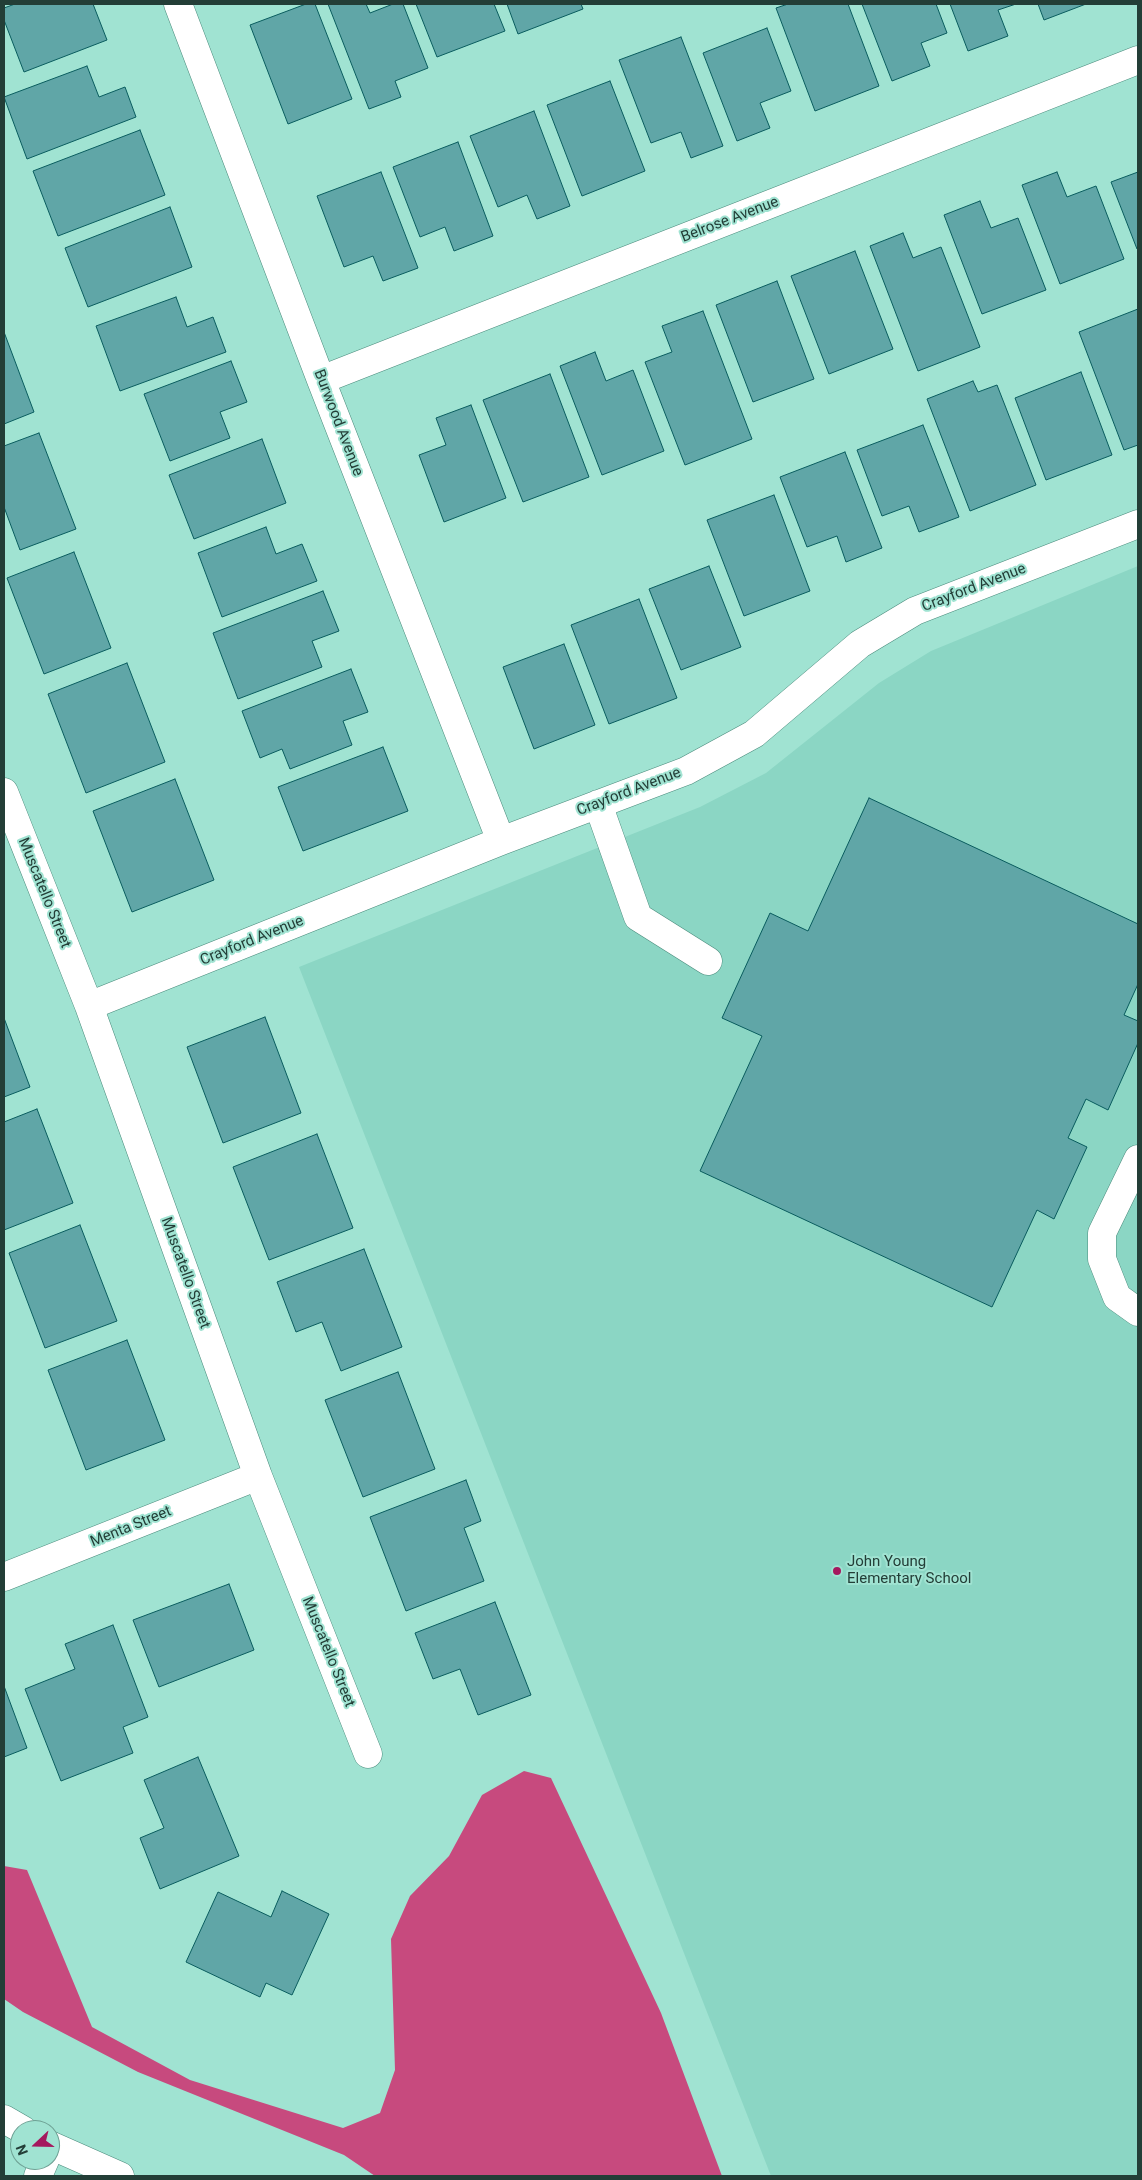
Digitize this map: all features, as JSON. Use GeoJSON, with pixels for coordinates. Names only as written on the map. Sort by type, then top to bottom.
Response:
{"type":"FeatureCollection","features":[{"type":"Feature","properties":{"kind":"street","name":"Burwood Avenue"},"geometry":{"type":"LineString","coordinates":[[178,4],[321,380],[501,841]]}},
{"type":"Feature","properties":{"kind":"street","name":"Belrose Avenue"},"geometry":{"type":"LineString","coordinates":[[321,380],[1138,60]]}},
{"type":"Feature","properties":{"kind":"street","name":"Crayford Avenue"},"geometry":{"type":"LineString","coordinates":[[88,1006],[501,841],[686,771],[754,734],[860,644],[915,611],[1138,524]]}},
{"type":"Feature","properties":{"kind":"street","name":"Muscatello Street"},"geometry":{"type":"LineString","coordinates":[[4,792],[88,1006],[258,1476],[368,1754]]}},
{"type":"Feature","properties":{"kind":"street"},"geometry":{"type":"LineString","coordinates":[[598,804],[638,917],[708,961]]}},
{"type":"Feature","properties":{"kind":"street"},"geometry":{"type":"LineString","coordinates":[[1138,1159],[1102,1233],[1102,1259],[1117,1297],[1138,1312]]}},
{"type":"Feature","properties":{"kind":"street","name":"Menta Street"},"geometry":{"type":"LineString","coordinates":[[4,1578],[258,1476]]}},
{"type":"Feature","properties":{"kind":"street"},"geometry":{"type":"LineString","coordinates":[[60,2154],[120,2176]]}},
{"type":"Feature","properties":{"kind":"shaded area","name":"John Young Elementary School"},"geometry":{"type":"Polygon","coordinates":[[[1138,566],[1138,2176],[771,2176],[299,967],[700,807],[766,773],[879,683],[931,651],[1138,566]]]}},
{"type":"Feature","properties":{"kind":"shaded area"},"geometry":{"type":"Polygon","coordinates":[[[524,1771],[551,1778],[661,2013],[722,2176],[375,2176],[344,2155],[138,2072],[23,2012],[4,1999],[4,1866],[27,1870],[92,2027],[190,2080],[343,2128],[380,2113],[395,2070],[391,1939],[410,1896],[449,1856],[482,1795],[524,1771]]]}},
{"type":"Feature","properties":{"kind":"building"},"geometry":{"type":"Polygon","coordinates":[[[15,4],[93,4],[107,40],[24,72],[4,20],[4,8],[15,4]]]}},
{"type":"Feature","properties":{"kind":"building"},"geometry":{"type":"Polygon","coordinates":[[[306,4],[315,4],[352,99],[288,124],[250,25],[306,4]]]}},
{"type":"Feature","properties":{"kind":"building"},"geometry":{"type":"Polygon","coordinates":[[[328,4],[366,4],[370,13],[393,4],[403,4],[428,68],[395,81],[401,97],[369,109],[328,4]]]}},
{"type":"Feature","properties":{"kind":"building"},"geometry":{"type":"Polygon","coordinates":[[[416,4],[494,4],[505,31],[437,57],[416,4]]]}},
{"type":"Feature","properties":{"kind":"building"},"geometry":{"type":"Polygon","coordinates":[[[507,4],[581,4],[583,9],[518,34],[507,4]]]}},
{"type":"Feature","properties":{"kind":"building"},"geometry":{"type":"Polygon","coordinates":[[[788,4],[848,4],[879,86],[815,111],[776,8],[788,4]]]}},
{"type":"Feature","properties":{"kind":"building"},"geometry":{"type":"Polygon","coordinates":[[[862,4],[936,4],[947,33],[921,43],[930,66],[892,81],[862,4]]]}},
{"type":"Feature","properties":{"kind":"building"},"geometry":{"type":"Polygon","coordinates":[[[950,4],[1016,4],[998,10],[1008,36],[968,51],[950,4]]]}},
{"type":"Feature","properties":{"kind":"building"},"geometry":{"type":"Polygon","coordinates":[[[1038,4],[1086,4],[1044,20],[1038,4]]]}},
{"type":"Feature","properties":{"kind":"building"},"geometry":{"type":"Polygon","coordinates":[[[767,28],[791,91],[760,103],[770,128],[737,141],[703,53],[767,28]]]}},
{"type":"Feature","properties":{"kind":"building"},"geometry":{"type":"Polygon","coordinates":[[[681,37],[723,146],[691,158],[681,132],[651,143],[619,60],[681,37]]]}},
{"type":"Feature","properties":{"kind":"building"},"geometry":{"type":"Polygon","coordinates":[[[87,66],[99,97],[125,87],[136,117],[27,159],[4,97],[87,66]]]}},
{"type":"Feature","properties":{"kind":"building"},"geometry":{"type":"Polygon","coordinates":[[[610,81],[645,171],[582,196],[547,105],[610,81]]]}},
{"type":"Feature","properties":{"kind":"building"},"geometry":{"type":"Polygon","coordinates":[[[534,111],[570,206],[537,219],[527,195],[498,207],[470,136],[534,111]]]}},
{"type":"Feature","properties":{"kind":"building"},"geometry":{"type":"Polygon","coordinates":[[[140,130],[165,195],[58,236],[33,171],[140,130]]]}},
{"type":"Feature","properties":{"kind":"building"},"geometry":{"type":"Polygon","coordinates":[[[458,142],[493,236],[454,251],[445,227],[420,237],[393,167],[458,142]]]}},
{"type":"Feature","properties":{"kind":"building"},"geometry":{"type":"Polygon","coordinates":[[[381,172],[418,268],[383,281],[373,256],[344,267],[317,196],[381,172]]]}},
{"type":"Feature","properties":{"kind":"building"},"geometry":{"type":"Polygon","coordinates":[[[1057,172],[1067,197],[1096,186],[1124,259],[1060,284],[1022,185],[1057,172]]]}},
{"type":"Feature","properties":{"kind":"building"},"geometry":{"type":"Polygon","coordinates":[[[1138,172],[1138,249],[1137,249],[1111,182],[1138,172]]]}},
{"type":"Feature","properties":{"kind":"building"},"geometry":{"type":"Polygon","coordinates":[[[980,201],[991,228],[1018,218],[1046,290],[982,314],[944,215],[980,201]]]}},
{"type":"Feature","properties":{"kind":"building"},"geometry":{"type":"Polygon","coordinates":[[[170,207],[192,267],[88,307],[65,248],[170,207]]]}},
{"type":"Feature","properties":{"kind":"building"},"geometry":{"type":"Polygon","coordinates":[[[903,233],[913,258],[941,247],[980,347],[918,371],[870,246],[903,233]]]}},
{"type":"Feature","properties":{"kind":"building"},"geometry":{"type":"Polygon","coordinates":[[[855,251],[893,349],[829,374],[791,276],[855,251]]]}},
{"type":"Feature","properties":{"kind":"building"},"geometry":{"type":"Polygon","coordinates":[[[777,281],[814,379],[753,402],[716,305],[777,281]]]}},
{"type":"Feature","properties":{"kind":"building"},"geometry":{"type":"Polygon","coordinates":[[[176,297],[187,327],[213,317],[226,352],[120,391],[96,326],[176,297]]]}},
{"type":"Feature","properties":{"kind":"building"},"geometry":{"type":"Polygon","coordinates":[[[1138,309],[1138,445],[1124,450],[1079,332],[1138,309]]]}},
{"type":"Feature","properties":{"kind":"building"},"geometry":{"type":"Polygon","coordinates":[[[703,311],[752,439],[685,465],[645,362],[672,352],[662,326],[703,311]]]}},
{"type":"Feature","properties":{"kind":"building"},"geometry":{"type":"Polygon","coordinates":[[[4,332],[34,412],[4,424],[4,332]]]}},
{"type":"Feature","properties":{"kind":"building"},"geometry":{"type":"Polygon","coordinates":[[[595,352],[606,381],[633,370],[664,451],[602,475],[560,366],[595,352]]]}},
{"type":"Feature","properties":{"kind":"building"},"geometry":{"type":"Polygon","coordinates":[[[231,361],[247,402],[220,412],[230,438],[170,461],[144,394],[231,361]]]}},
{"type":"Feature","properties":{"kind":"building"},"geometry":{"type":"Polygon","coordinates":[[[1081,372],[1112,455],[1046,480],[1015,398],[1081,372]]]}},
{"type":"Feature","properties":{"kind":"building"},"geometry":{"type":"Polygon","coordinates":[[[550,374],[589,477],[523,502],[483,400],[550,374]]]}},
{"type":"Feature","properties":{"kind":"building"},"geometry":{"type":"Polygon","coordinates":[[[973,381],[978,392],[997,385],[1036,485],[970,511],[927,399],[973,381]]]}},
{"type":"Feature","properties":{"kind":"building"},"geometry":{"type":"Polygon","coordinates":[[[471,405],[506,498],[444,522],[419,455],[446,445],[436,418],[471,405]]]}},
{"type":"Feature","properties":{"kind":"building"},"geometry":{"type":"Polygon","coordinates":[[[923,425],[959,517],[919,532],[909,506],[882,516],[857,450],[923,425]]]}},
{"type":"Feature","properties":{"kind":"building"},"geometry":{"type":"Polygon","coordinates":[[[39,433],[76,529],[20,550],[4,507],[4,446],[39,433]]]}},
{"type":"Feature","properties":{"kind":"building"},"geometry":{"type":"Polygon","coordinates":[[[262,439],[286,503],[194,539],[169,475],[262,439]]]}},
{"type":"Feature","properties":{"kind":"building"},"geometry":{"type":"Polygon","coordinates":[[[845,452],[882,548],[846,562],[837,536],[807,547],[780,477],[845,452]]]}},
{"type":"Feature","properties":{"kind":"building"},"geometry":{"type":"Polygon","coordinates":[[[774,495],[810,591],[744,616],[707,520],[774,495]]]}},
{"type":"Feature","properties":{"kind":"building"},"geometry":{"type":"Polygon","coordinates":[[[266,527],[276,554],[302,544],[317,581],[222,617],[198,553],[266,527]]]}},
{"type":"Feature","properties":{"kind":"building"},"geometry":{"type":"Polygon","coordinates":[[[74,552],[111,648],[44,674],[7,578],[74,552]]]}},
{"type":"Feature","properties":{"kind":"building"},"geometry":{"type":"Polygon","coordinates":[[[709,566],[741,647],[681,670],[649,589],[709,566]]]}},
{"type":"Feature","properties":{"kind":"building"},"geometry":{"type":"Polygon","coordinates":[[[323,591],[339,631],[312,641],[322,667],[238,699],[213,633],[323,591]]]}},
{"type":"Feature","properties":{"kind":"building"},"geometry":{"type":"Polygon","coordinates":[[[639,599],[677,698],[609,724],[571,625],[639,599]]]}},
{"type":"Feature","properties":{"kind":"building"},"geometry":{"type":"Polygon","coordinates":[[[564,644],[595,725],[534,749],[503,667],[564,644]]]}},
{"type":"Feature","properties":{"kind":"building"},"geometry":{"type":"Polygon","coordinates":[[[127,663],[165,762],[86,793],[48,694],[127,663]]]}},
{"type":"Feature","properties":{"kind":"building"},"geometry":{"type":"Polygon","coordinates":[[[351,669],[368,712],[343,721],[352,745],[290,769],[282,749],[260,758],[242,711],[351,669]]]}},
{"type":"Feature","properties":{"kind":"building"},"geometry":{"type":"Polygon","coordinates":[[[383,747],[408,811],[303,851],[278,787],[383,747]]]}},
{"type":"Feature","properties":{"kind":"building"},"geometry":{"type":"Polygon","coordinates":[[[175,779],[214,880],[132,912],[93,811],[175,779]]]}},
{"type":"Feature","properties":{"kind":"building"},"geometry":{"type":"Polygon","coordinates":[[[869,798],[1138,924],[1138,984],[1124,1015],[1138,1021],[1138,1043],[1108,1110],[1086,1099],[1068,1138],[1087,1147],[1054,1219],[1037,1210],[992,1307],[700,1171],[762,1036],[722,1018],[770,913],[808,931],[869,798]]]}},
{"type":"Feature","properties":{"kind":"building"},"geometry":{"type":"Polygon","coordinates":[[[265,1017],[301,1113],[223,1143],[187,1047],[265,1017]]]}},
{"type":"Feature","properties":{"kind":"building"},"geometry":{"type":"Polygon","coordinates":[[[4,1018],[30,1087],[4,1097],[4,1018]]]}},
{"type":"Feature","properties":{"kind":"building"},"geometry":{"type":"Polygon","coordinates":[[[37,1109],[73,1203],[4,1230],[4,1122],[37,1109]]]}},
{"type":"Feature","properties":{"kind":"building"},"geometry":{"type":"Polygon","coordinates":[[[317,1134],[353,1228],[269,1260],[233,1167],[317,1134]]]}},
{"type":"Feature","properties":{"kind":"building"},"geometry":{"type":"Polygon","coordinates":[[[80,1225],[117,1321],[45,1348],[9,1253],[80,1225]]]}},
{"type":"Feature","properties":{"kind":"building"},"geometry":{"type":"Polygon","coordinates":[[[364,1249],[402,1347],[341,1371],[322,1322],[296,1332],[277,1282],[364,1249]]]}},
{"type":"Feature","properties":{"kind":"building"},"geometry":{"type":"Polygon","coordinates":[[[127,1340],[165,1440],[86,1470],[48,1370],[127,1340]]]}},
{"type":"Feature","properties":{"kind":"building"},"geometry":{"type":"Polygon","coordinates":[[[398,1372],[435,1469],[363,1497],[325,1400],[398,1372]]]}},
{"type":"Feature","properties":{"kind":"building"},"geometry":{"type":"Polygon","coordinates":[[[466,1480],[481,1521],[464,1528],[484,1581],[406,1611],[370,1517],[466,1480]]]}},
{"type":"Feature","properties":{"kind":"building"},"geometry":{"type":"Polygon","coordinates":[[[229,1584],[254,1650],[159,1687],[133,1620],[229,1584]]]}},
{"type":"Feature","properties":{"kind":"building"},"geometry":{"type":"Polygon","coordinates":[[[495,1602],[531,1695],[478,1715],[460,1669],[433,1679],[415,1633],[495,1602]]]}},
{"type":"Feature","properties":{"kind":"building"},"geometry":{"type":"Polygon","coordinates":[[[113,1625],[148,1717],[123,1727],[133,1753],[61,1781],[25,1689],[75,1669],[65,1644],[113,1625]]]}},
{"type":"Feature","properties":{"kind":"building"},"geometry":{"type":"Polygon","coordinates":[[[4,1686],[27,1748],[4,1757],[4,1686]]]}},
{"type":"Feature","properties":{"kind":"building"},"geometry":{"type":"Polygon","coordinates":[[[198,1757],[239,1856],[160,1889],[140,1838],[164,1828],[144,1780],[198,1757]]]}},
{"type":"Feature","properties":{"kind":"building"},"geometry":{"type":"Polygon","coordinates":[[[282,1891],[329,1914],[292,1995],[266,1983],[260,1997],[186,1962],[218,1892],[271,1917],[282,1891]]]}},
{"type":"Feature","properties":{"kind":"place","name":"John Young Elementary School"},"geometry":{"type":"Point","coordinates":[837,1571]}}]}
